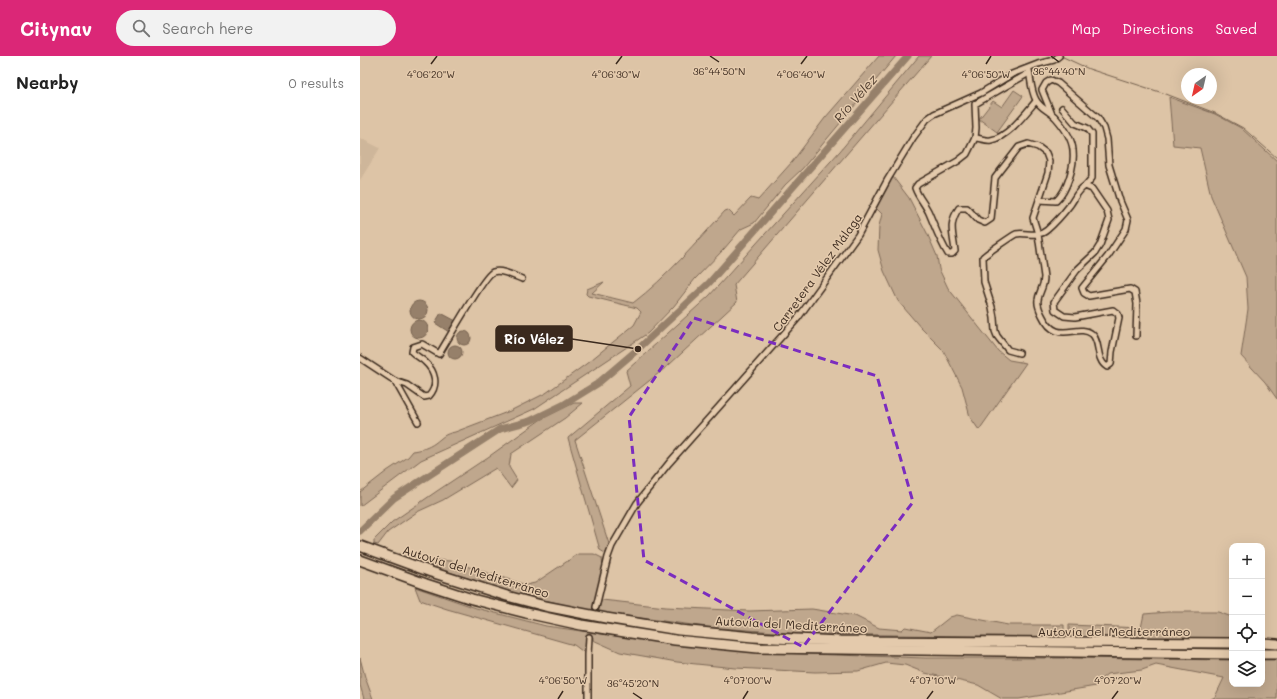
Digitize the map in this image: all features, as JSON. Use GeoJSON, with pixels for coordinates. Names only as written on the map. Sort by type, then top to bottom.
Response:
{"type":"FeatureCollection","features":[{"type":"Feature","properties":{"kind":"highway","name":"Autovía del Mediterráneo"},"geometry":{"type":"LineString","coordinates":[[360,546],[431,572],[507,596],[585,614],[679,630],[840,641],[1229,643]]}},
{"type":"Feature","properties":{"kind":"highway","name":"Autovía del Mediterráneo"},"geometry":{"type":"LineString","coordinates":[[360,560],[472,599],[581,625],[675,640],[758,648],[1229,654]]}},
{"type":"Feature","properties":{"kind":"highway"},"geometry":{"type":"LineString","coordinates":[[1265,643],[1277,644]]}},
{"type":"Feature","properties":{"kind":"highway"},"geometry":{"type":"LineString","coordinates":[[1265,654],[1277,654]]}},
{"type":"Feature","properties":{"kind":"street","name":"Carretera Vélez Málaga"},"geometry":{"type":"LineString","coordinates":[[596,607],[612,546],[637,503],[669,463],[798,318],[858,235],[892,172],[924,123],[934,114],[981,93],[1012,74],[1029,70],[1054,60],[1058,56]]}},
{"type":"Feature","properties":{"kind":"street"},"geometry":{"type":"LineString","coordinates":[[1051,112],[1044,110],[1036,101],[1031,90],[1029,70],[975,104],[975,138],[967,154],[958,162],[918,184],[915,188],[928,212],[940,241],[948,254],[952,254],[955,251],[951,223],[959,208],[967,208],[978,220],[984,223],[991,219],[995,178],[1019,147],[1028,144],[1046,153],[1049,162],[1048,173],[1033,218],[1038,234],[1044,283],[1038,301],[1040,311],[1046,324],[1057,331],[1066,333],[1079,331],[1092,334],[1096,340],[1099,355],[1103,364],[1107,367],[1111,364],[1119,318],[1118,314],[1114,310],[1075,317],[1064,316],[1055,310],[1054,302],[1077,270],[1095,253],[1100,245],[1109,220],[1107,211],[1092,189],[1085,186]]}},
{"type":"Feature","properties":{"kind":"street"},"geometry":{"type":"LineString","coordinates":[[1039,200],[1056,201],[1062,196],[1071,172],[1073,150],[1067,134],[1051,112],[1042,90],[1046,82],[1051,80],[1058,83],[1098,118],[1104,128],[1107,139],[1109,165],[1120,201],[1128,220],[1126,229],[1108,256],[1082,288],[1084,293],[1089,296],[1130,289],[1135,292],[1137,304],[1136,336]]}},
{"type":"Feature","properties":{"kind":"street"},"geometry":{"type":"LineString","coordinates":[[975,138],[990,140],[1002,135],[1025,114],[1036,101]]}},
{"type":"Feature","properties":{"kind":"street"},"geometry":{"type":"LineString","coordinates":[[1019,353],[1008,350],[994,332],[992,307],[984,282],[983,256],[1016,234],[1038,234],[1046,232],[1069,206],[1081,189],[1092,178],[1092,134],[1087,128],[1075,123],[1062,108]]}},
{"type":"Feature","properties":{"kind":"street"},"geometry":{"type":"LineString","coordinates":[[360,358],[395,382],[406,385],[424,397],[429,396],[435,386],[434,378],[429,366],[412,352],[413,347],[422,344],[440,354],[478,289],[490,273],[494,271],[501,272],[522,279]]}},
{"type":"Feature","properties":{"kind":"street"},"geometry":{"type":"LineString","coordinates":[[395,382],[418,422]]}},
{"type":"Feature","properties":{"kind":"street"},"geometry":{"type":"LineString","coordinates":[[588,699],[589,637]]}},
{"type":"Feature","properties":{"kind":"highlighted area"},"geometry":{"type":"Polygon","coordinates":[[[694,318],[877,376],[913,502],[803,647],[644,560],[629,417],[694,318]]]}},
{"type":"Feature","properties":{"kind":"shaded area"},"geometry":{"type":"Polygon","coordinates":[[[879,56],[896,56],[802,169],[785,185],[754,223],[741,229],[695,279],[674,306],[648,333],[534,409],[421,460],[360,506],[360,492],[408,457],[413,451],[427,447],[446,435],[510,411],[546,393],[586,364],[634,325],[641,312],[637,308],[588,296],[586,294],[587,289],[604,282],[592,293],[633,303],[646,293],[669,271],[725,211],[728,210],[734,216],[751,198],[758,200],[792,162],[825,118],[879,56]]]}},
{"type":"Feature","properties":{"kind":"shaded area"},"geometry":{"type":"Polygon","coordinates":[[[919,56],[931,56],[734,285],[737,302],[669,365],[575,440],[609,544],[605,553],[600,550],[568,438],[630,386],[626,371],[709,296],[840,151],[919,56]]]}},
{"type":"Feature","properties":{"kind":"shaded area"},"geometry":{"type":"Polygon","coordinates":[[[1014,90],[1023,96],[997,132],[979,119],[993,101],[1002,107],[1014,90]]]}},
{"type":"Feature","properties":{"kind":"shaded area"},"geometry":{"type":"Polygon","coordinates":[[[1169,97],[1181,101],[1181,104],[1188,104],[1215,114],[1241,128],[1277,161],[1277,399],[1265,382],[1241,356],[1248,309],[1246,277],[1211,196],[1200,148],[1173,145],[1169,97]]]}},
{"type":"Feature","properties":{"kind":"shaded area"},"geometry":{"type":"Polygon","coordinates":[[[360,138],[380,148],[360,180],[360,138]]]}},
{"type":"Feature","properties":{"kind":"shaded area"},"geometry":{"type":"Polygon","coordinates":[[[893,177],[909,198],[927,233],[937,256],[939,269],[948,288],[998,351],[1009,360],[1026,363],[979,430],[970,417],[962,387],[943,350],[921,328],[898,301],[884,271],[878,250],[879,226],[882,214],[876,208],[893,177]]]}},
{"type":"Feature","properties":{"kind":"shaded area"},"geometry":{"type":"Polygon","coordinates":[[[419,301],[425,304],[428,310],[425,316],[419,319],[413,316],[410,310],[413,304],[419,301]]]}},
{"type":"Feature","properties":{"kind":"shaded area"},"geometry":{"type":"Polygon","coordinates":[[[441,313],[456,321],[449,332],[435,323],[441,313]]]}},
{"type":"Feature","properties":{"kind":"shaded area"},"geometry":{"type":"Polygon","coordinates":[[[419,320],[425,323],[428,329],[425,335],[419,338],[413,335],[410,329],[413,323],[419,320]]]}},
{"type":"Feature","properties":{"kind":"shaded area"},"geometry":{"type":"Polygon","coordinates":[[[461,331],[467,331],[471,335],[471,341],[467,345],[461,345],[457,341],[457,335],[461,331]]]}},
{"type":"Feature","properties":{"kind":"shaded area"},"geometry":{"type":"Polygon","coordinates":[[[452,345],[458,345],[462,349],[462,355],[458,359],[452,359],[448,355],[448,349],[452,345]]]}},
{"type":"Feature","properties":{"kind":"shaded area"},"geometry":{"type":"Polygon","coordinates":[[[574,403],[583,403],[565,418],[511,454],[509,467],[517,480],[511,488],[496,468],[443,500],[417,512],[388,532],[378,545],[374,544],[374,540],[392,522],[540,420],[574,403]]]}},
{"type":"Feature","properties":{"kind":"shaded area"},"geometry":{"type":"Polygon","coordinates":[[[578,554],[594,554],[602,558],[603,569],[592,611],[514,593],[427,565],[436,560],[450,561],[526,585],[535,583],[578,554]]]}},
{"type":"Feature","properties":{"kind":"shaded area"},"geometry":{"type":"Polygon","coordinates":[[[415,587],[476,608],[546,626],[673,644],[747,652],[926,658],[1229,660],[1229,687],[1265,687],[1265,660],[1277,660],[1277,699],[1211,699],[1215,697],[1224,678],[1156,665],[1142,670],[1107,674],[1096,686],[1019,699],[1002,699],[978,685],[925,673],[905,665],[886,663],[858,671],[815,672],[735,668],[677,662],[620,652],[593,640],[593,637],[587,636],[586,654],[574,645],[420,600],[415,587]]]}},
{"type":"Feature","properties":{"kind":"shaded area"},"geometry":{"type":"Polygon","coordinates":[[[602,600],[666,607],[749,611],[812,609],[855,616],[879,628],[902,630],[905,627],[931,632],[950,617],[957,615],[1008,625],[1064,625],[1064,637],[803,634],[707,627],[598,612],[602,600]]]}},
{"type":"Feature","properties":{"kind":"shaded area"},"geometry":{"type":"Polygon","coordinates":[[[1168,612],[1218,612],[1229,616],[1229,639],[1069,637],[1069,625],[1141,628],[1144,614],[1168,612]]]}},
{"type":"Feature","properties":{"kind":"shaded area"},"geometry":{"type":"Polygon","coordinates":[[[360,658],[373,699],[364,699],[360,685],[360,658]]]}},
{"type":"Feature","properties":{"kind":"waterway","name":"Río Vélez"},"geometry":{"type":"LineString","coordinates":[[360,531],[394,498],[500,429],[530,421],[563,405],[597,384],[638,349],[709,283],[908,56]]}},
{"type":"Feature","properties":{"kind":"waterway"},"geometry":{"type":"LineString","coordinates":[[1061,56],[1089,69],[1166,94],[1215,113],[1243,128],[1277,158]]}},
{"type":"Feature","properties":{"kind":"tunnel"},"geometry":{"type":"LineString","coordinates":[[589,637],[596,607]]}},
{"type":"Feature","properties":{"kind":"place","name":"Río Vélez"},"geometry":{"type":"Point","coordinates":[638,349]}}]}
